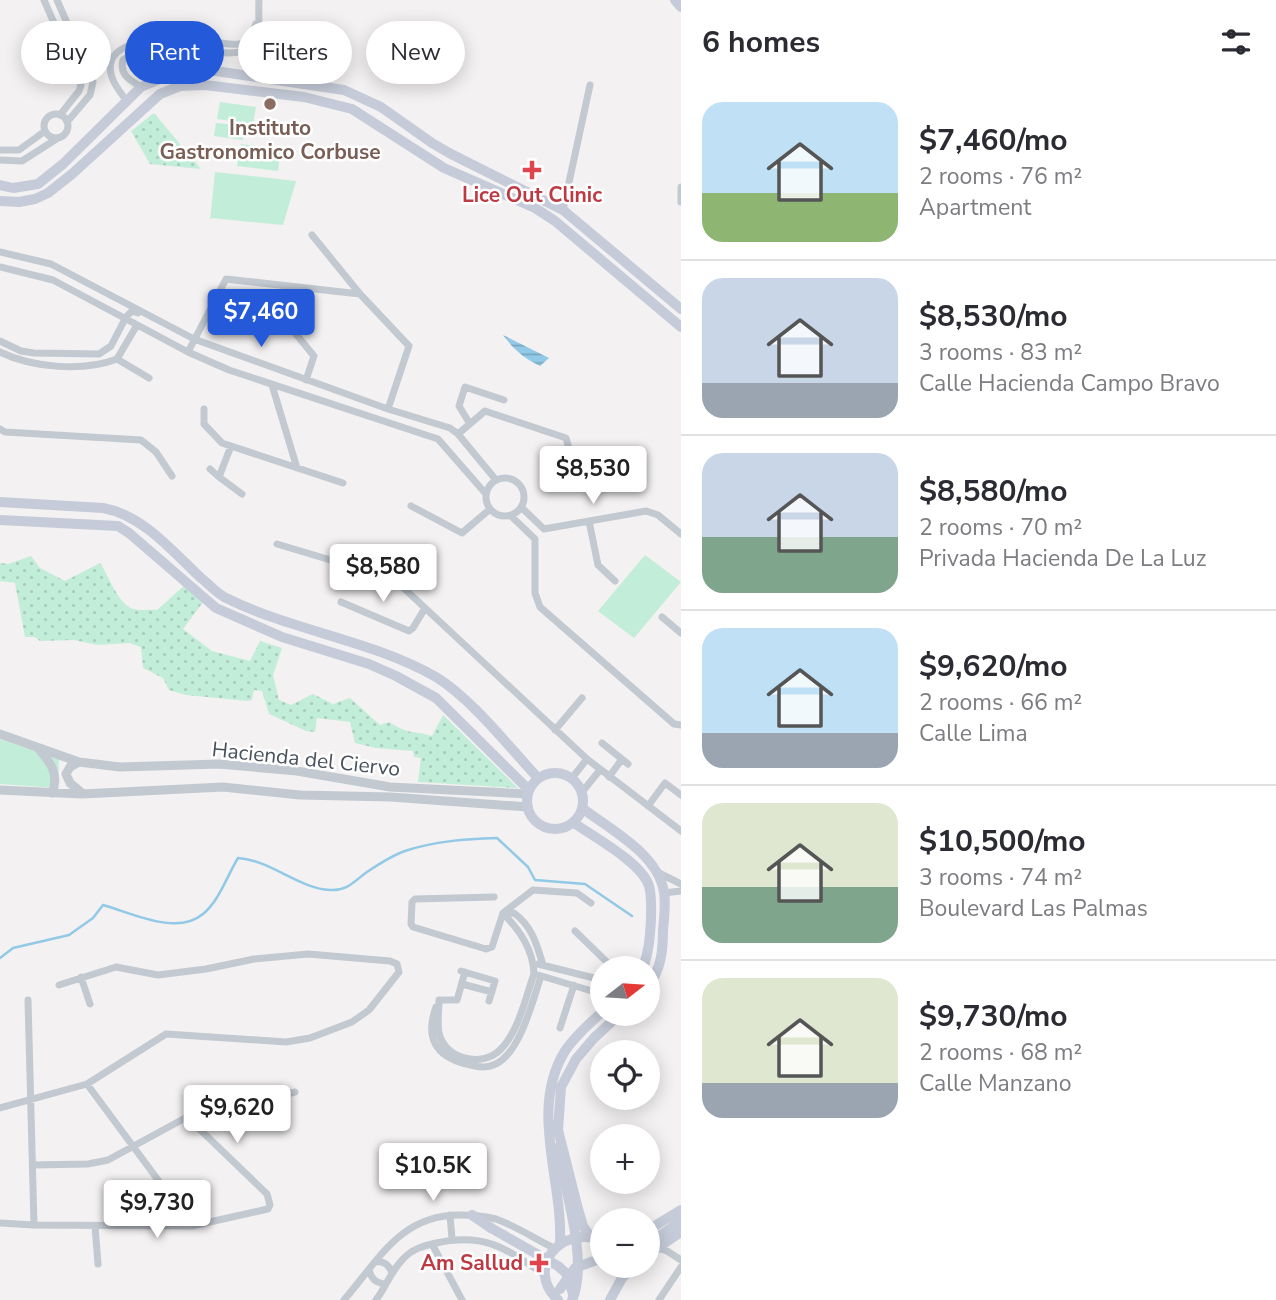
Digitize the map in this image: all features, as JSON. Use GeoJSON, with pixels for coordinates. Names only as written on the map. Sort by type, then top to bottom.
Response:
{"type":"FeatureCollection","features":[{"type":"Feature","properties":{"kind":"main road"},"geometry":{"type":"LineString","coordinates":[[675,0],[681,7]]}},
{"type":"Feature","properties":{"kind":"main road"},"geometry":{"type":"LineString","coordinates":[[0,185],[26,188],[38,184],[63,164],[141,87],[174,73],[209,70],[344,90],[381,107],[432,144],[563,210],[681,309]]}},
{"type":"Feature","properties":{"kind":"main road"},"geometry":{"type":"LineString","coordinates":[[0,201],[35,200],[48,193],[159,94],[180,86],[205,85],[304,97],[340,105],[373,120],[444,168],[535,208],[555,221],[681,327]]}},
{"type":"Feature","properties":{"kind":"main road"},"geometry":{"type":"LineString","coordinates":[[424,155],[432,144]]}},
{"type":"Feature","properties":{"kind":"main road"},"geometry":{"type":"LineString","coordinates":[[0,502],[120,511],[136,520],[223,597],[309,630],[382,653],[435,677],[467,703],[538,778]]}},
{"type":"Feature","properties":{"kind":"main road"},"geometry":{"type":"LineString","coordinates":[[0,520],[118,526],[216,608],[282,637],[369,664],[436,698],[529,792]]}},
{"type":"Feature","properties":{"kind":"main road"},"geometry":{"type":"LineString","coordinates":[[555,772],[572,778],[582,792],[582,808],[573,823],[563,828],[546,827],[532,817],[528,807],[529,792],[538,778],[555,772]]}},
{"type":"Feature","properties":{"kind":"main road"},"geometry":{"type":"LineString","coordinates":[[582,808],[650,859],[659,873],[664,893],[660,964]]}},
{"type":"Feature","properties":{"kind":"main road"},"geometry":{"type":"LineString","coordinates":[[573,823],[633,865],[649,884],[650,936],[646,956]]}},
{"type":"Feature","properties":{"kind":"main road"},"geometry":{"type":"LineString","coordinates":[[556,1296],[545,1275],[548,1261],[557,1245],[560,1210],[549,1131],[551,1083],[565,1051],[590,1023]]}},
{"type":"Feature","properties":{"kind":"main road"},"geometry":{"type":"LineString","coordinates":[[573,1298],[579,1280],[579,1260],[557,1148],[561,1087],[576,1059],[607,1026]]}},
{"type":"Feature","properties":{"kind":"main road"},"geometry":{"type":"LineString","coordinates":[[558,1130],[583,1226],[590,1236]]}},
{"type":"Feature","properties":{"kind":"main road"},"geometry":{"type":"LineString","coordinates":[[560,1210],[570,1214],[578,1209]]}},
{"type":"Feature","properties":{"kind":"main road"},"geometry":{"type":"LineString","coordinates":[[660,1223],[681,1210]]}},
{"type":"Feature","properties":{"kind":"main road"},"geometry":{"type":"LineString","coordinates":[[472,1215],[558,1266],[567,1274],[573,1298]]}},
{"type":"Feature","properties":{"kind":"main road"},"geometry":{"type":"LineString","coordinates":[[660,1244],[681,1233]]}},
{"type":"Feature","properties":{"kind":"main road"},"geometry":{"type":"LineString","coordinates":[[557,1245],[574,1236],[590,1236]]}},
{"type":"Feature","properties":{"kind":"main road"},"geometry":{"type":"LineString","coordinates":[[556,1296],[570,1273],[590,1263]]}},
{"type":"Feature","properties":{"kind":"main road"},"geometry":{"type":"LineString","coordinates":[[610,1300],[622,1278]]}},
{"type":"Feature","properties":{"kind":"street"},"geometry":{"type":"LineString","coordinates":[[44,0],[81,85],[79,92],[60,115]]}},
{"type":"Feature","properties":{"kind":"street"},"geometry":{"type":"LineString","coordinates":[[57,0],[93,82],[90,95],[67,122]]}},
{"type":"Feature","properties":{"kind":"street"},"geometry":{"type":"LineString","coordinates":[[141,87],[129,80],[123,72],[122,64],[127,57],[141,51],[173,47],[247,52],[255,45],[259,35],[259,0]]}},
{"type":"Feature","properties":{"kind":"street"},"geometry":{"type":"LineString","coordinates":[[127,102],[118,91],[110,69],[111,60],[120,50],[159,37],[181,36],[238,44],[251,36],[257,20]]}},
{"type":"Feature","properties":{"kind":"street"},"geometry":{"type":"LineString","coordinates":[[563,210],[590,85]]}},
{"type":"Feature","properties":{"kind":"street"},"geometry":{"type":"LineString","coordinates":[[0,160],[22,161],[64,135],[68,129],[67,122],[60,115],[53,115],[47,118],[44,125],[49,135],[58,138]]}},
{"type":"Feature","properties":{"kind":"street"},"geometry":{"type":"LineString","coordinates":[[0,149],[19,150],[46,131]]}},
{"type":"Feature","properties":{"kind":"street"},"geometry":{"type":"LineString","coordinates":[[681,187],[681,202]]}},
{"type":"Feature","properties":{"kind":"street"},"geometry":{"type":"LineString","coordinates":[[312,235],[359,294],[408,346],[388,409]]}},
{"type":"Feature","properties":{"kind":"street"},"geometry":{"type":"LineString","coordinates":[[0,252],[51,264],[194,339],[388,409],[450,428],[496,480]]}},
{"type":"Feature","properties":{"kind":"street"},"geometry":{"type":"LineString","coordinates":[[0,267],[53,281],[126,317],[188,352],[229,370],[438,439],[486,494],[490,509],[503,517],[511,516],[522,508],[525,498],[523,488],[506,477],[489,485],[486,494]]}},
{"type":"Feature","properties":{"kind":"street"},"geometry":{"type":"LineString","coordinates":[[188,352],[226,279],[359,294]]}},
{"type":"Feature","properties":{"kind":"street"},"geometry":{"type":"LineString","coordinates":[[285,286],[281,316],[314,356],[306,380]]}},
{"type":"Feature","properties":{"kind":"street"},"geometry":{"type":"LineString","coordinates":[[0,341],[22,351],[34,353],[99,354],[111,346],[132,311],[163,323]]}},
{"type":"Feature","properties":{"kind":"street"},"geometry":{"type":"LineString","coordinates":[[0,352],[19,361],[50,366],[103,365],[117,359],[137,325]]}},
{"type":"Feature","properties":{"kind":"street"},"geometry":{"type":"LineString","coordinates":[[117,359],[149,378]]}},
{"type":"Feature","properties":{"kind":"street"},"geometry":{"type":"LineString","coordinates":[[272,385],[297,468]]}},
{"type":"Feature","properties":{"kind":"street"},"geometry":{"type":"LineString","coordinates":[[470,424],[459,406],[465,387],[504,400]]}},
{"type":"Feature","properties":{"kind":"street"},"geometry":{"type":"LineString","coordinates":[[204,409],[204,424],[222,443],[343,483]]}},
{"type":"Feature","properties":{"kind":"street"},"geometry":{"type":"LineString","coordinates":[[458,434],[485,411],[566,438],[568,445]]}},
{"type":"Feature","properties":{"kind":"street"},"geometry":{"type":"LineString","coordinates":[[0,429],[5,432],[142,440],[156,452],[172,476]]}},
{"type":"Feature","properties":{"kind":"street"},"geometry":{"type":"LineString","coordinates":[[219,477],[231,446]]}},
{"type":"Feature","properties":{"kind":"street"},"geometry":{"type":"LineString","coordinates":[[210,469],[242,494]]}},
{"type":"Feature","properties":{"kind":"street"},"geometry":{"type":"LineString","coordinates":[[411,506],[461,533],[490,509]]}},
{"type":"Feature","properties":{"kind":"street"},"geometry":{"type":"LineString","coordinates":[[522,508],[544,528],[646,511],[658,515],[681,534]]}},
{"type":"Feature","properties":{"kind":"street"},"geometry":{"type":"LineString","coordinates":[[511,516],[535,539],[535,593],[540,607],[674,724],[681,725]]}},
{"type":"Feature","properties":{"kind":"street"},"geometry":{"type":"LineString","coordinates":[[589,521],[598,565],[615,581]]}},
{"type":"Feature","properties":{"kind":"street"},"geometry":{"type":"LineString","coordinates":[[277,544],[394,579],[587,759],[681,831]]}},
{"type":"Feature","properties":{"kind":"street"},"geometry":{"type":"LineString","coordinates":[[341,602],[409,631],[414,628],[425,608]]}},
{"type":"Feature","properties":{"kind":"street"},"geometry":{"type":"LineString","coordinates":[[662,617],[681,633]]}},
{"type":"Feature","properties":{"kind":"street"},"geometry":{"type":"LineString","coordinates":[[555,730],[582,698]]}},
{"type":"Feature","properties":{"kind":"street"},"geometry":{"type":"LineString","coordinates":[[457,717],[467,703]]}},
{"type":"Feature","properties":{"kind":"street","name":"Hacienda del Ciervo"},"geometry":{"type":"LineString","coordinates":[[0,734],[79,762],[120,766],[219,764],[297,771],[390,787],[529,792]]}},
{"type":"Feature","properties":{"kind":"street"},"geometry":{"type":"LineString","coordinates":[[602,743],[625,761],[609,777]]}},
{"type":"Feature","properties":{"kind":"street"},"geometry":{"type":"LineString","coordinates":[[37,746],[55,771],[56,783],[52,793]]}},
{"type":"Feature","properties":{"kind":"street"},"geometry":{"type":"LineString","coordinates":[[572,778],[587,759]]}},
{"type":"Feature","properties":{"kind":"street"},"geometry":{"type":"LineString","coordinates":[[79,762],[69,767],[66,774],[70,783],[82,794]]}},
{"type":"Feature","properties":{"kind":"street"},"geometry":{"type":"LineString","coordinates":[[582,792],[600,770]]}},
{"type":"Feature","properties":{"kind":"street"},"geometry":{"type":"LineString","coordinates":[[331,796],[334,778]]}},
{"type":"Feature","properties":{"kind":"street"},"geometry":{"type":"LineString","coordinates":[[648,806],[665,783],[681,794]]}},
{"type":"Feature","properties":{"kind":"street","name":"Hacienda del Ciervo"},"geometry":{"type":"LineString","coordinates":[[0,790],[82,794],[223,787],[300,795],[391,797],[528,807]]}},
{"type":"Feature","properties":{"kind":"street"},"geometry":{"type":"LineString","coordinates":[[659,873],[681,884]]}},
{"type":"Feature","properties":{"kind":"street"},"geometry":{"type":"LineString","coordinates":[[494,897],[415,899],[412,902],[411,924],[413,927],[486,949],[492,947],[503,913],[536,889],[577,894],[591,903]]}},
{"type":"Feature","properties":{"kind":"street"},"geometry":{"type":"LineString","coordinates":[[664,893],[681,891]]}},
{"type":"Feature","properties":{"kind":"street"},"geometry":{"type":"LineString","coordinates":[[489,1001],[495,982],[463,971],[457,1000],[439,1000],[440,1034],[445,1045],[456,1055],[476,1061],[488,1059],[499,1052],[508,1041],[537,975],[519,931],[503,913]]}},
{"type":"Feature","properties":{"kind":"street"},"geometry":{"type":"LineString","coordinates":[[503,913],[514,913],[527,926],[537,944],[543,965]]}},
{"type":"Feature","properties":{"kind":"street"},"geometry":{"type":"LineString","coordinates":[[575,931],[601,956]]}},
{"type":"Feature","properties":{"kind":"street"},"geometry":{"type":"LineString","coordinates":[[0,1108],[88,1084],[166,1034],[298,1041],[352,1022],[369,1010],[398,975],[397,964],[390,961],[308,954],[254,959],[167,975],[116,967],[59,985]]}},
{"type":"Feature","properties":{"kind":"street"},"geometry":{"type":"LineString","coordinates":[[533,964],[590,977]]}},
{"type":"Feature","properties":{"kind":"street"},"geometry":{"type":"LineString","coordinates":[[537,975],[590,990]]}},
{"type":"Feature","properties":{"kind":"street"},"geometry":{"type":"LineString","coordinates":[[81,977],[90,1004]]}},
{"type":"Feature","properties":{"kind":"street"},"geometry":{"type":"LineString","coordinates":[[462,984],[492,992]]}},
{"type":"Feature","properties":{"kind":"street"},"geometry":{"type":"LineString","coordinates":[[560,1028],[574,985]]}},
{"type":"Feature","properties":{"kind":"street"},"geometry":{"type":"LineString","coordinates":[[28,1000],[34,1225]]}},
{"type":"Feature","properties":{"kind":"street"},"geometry":{"type":"LineString","coordinates":[[88,1084],[192,1226]]}},
{"type":"Feature","properties":{"kind":"street"},"geometry":{"type":"LineString","coordinates":[[33,1165],[88,1164],[108,1160],[187,1117],[295,1092]]}},
{"type":"Feature","properties":{"kind":"street"},"geometry":{"type":"LineString","coordinates":[[0,1223],[192,1226],[268,1209],[271,1205],[267,1194],[187,1117]]}},
{"type":"Feature","properties":{"kind":"street"},"geometry":{"type":"LineString","coordinates":[[450,1215],[452,1240]]}},
{"type":"Feature","properties":{"kind":"street"},"geometry":{"type":"LineString","coordinates":[[344,1300],[388,1245],[405,1231],[437,1216],[472,1215],[497,1219],[531,1238],[557,1245]]}},
{"type":"Feature","properties":{"kind":"street"},"geometry":{"type":"LineString","coordinates":[[95,1226],[98,1264]]}},
{"type":"Feature","properties":{"kind":"street"},"geometry":{"type":"LineString","coordinates":[[524,1259],[533,1250],[531,1238]]}},
{"type":"Feature","properties":{"kind":"street"},"geometry":{"type":"LineString","coordinates":[[376,1300],[403,1258],[418,1248],[452,1240],[493,1244],[524,1259],[545,1275]]}},
{"type":"Feature","properties":{"kind":"street"},"geometry":{"type":"LineString","coordinates":[[432,1244],[462,1300]]}},
{"type":"Feature","properties":{"kind":"street"},"geometry":{"type":"LineString","coordinates":[[660,1250],[667,1251],[681,1260]]}},
{"type":"Feature","properties":{"kind":"street"},"geometry":{"type":"LineString","coordinates":[[376,1262],[383,1262],[390,1267],[392,1273]]}},
{"type":"Feature","properties":{"kind":"street"},"geometry":{"type":"LineString","coordinates":[[659,1300],[681,1266]]}},
{"type":"Feature","properties":{"kind":"street"},"geometry":{"type":"LineString","coordinates":[[369,1270],[372,1279],[386,1284]]}},
{"type":"Feature","properties":{"kind":"green space"},"geometry":{"type":"Polygon","coordinates":[[[220,102],[256,107],[253,124],[217,119],[220,102]]]}},
{"type":"Feature","properties":{"kind":"green space"},"geometry":{"type":"Polygon","coordinates":[[[154,113],[201,169],[150,164],[131,131],[154,113]]]}},
{"type":"Feature","properties":{"kind":"green space"},"geometry":{"type":"Polygon","coordinates":[[[216,123],[245,126],[243,140],[214,136],[216,123]]]}},
{"type":"Feature","properties":{"kind":"green space"},"geometry":{"type":"Polygon","coordinates":[[[241,144],[281,149],[278,171],[237,166],[241,144]]]}},
{"type":"Feature","properties":{"kind":"green space"},"geometry":{"type":"Polygon","coordinates":[[[215,172],[296,181],[283,225],[211,218],[210,221],[215,172]]]}},
{"type":"Feature","properties":{"kind":"green space"},"geometry":{"type":"Polygon","coordinates":[[[645,555],[681,582],[634,638],[598,611],[645,555]]]}},
{"type":"Feature","properties":{"kind":"green space"},"geometry":{"type":"Polygon","coordinates":[[[31,556],[40,568],[65,581],[100,563],[123,602],[137,610],[157,610],[186,584],[204,601],[183,629],[212,651],[250,661],[260,641],[282,648],[273,675],[279,700],[291,705],[313,694],[333,704],[350,698],[380,725],[389,722],[406,731],[432,736],[443,715],[518,788],[418,782],[421,758],[414,757],[413,751],[355,743],[350,722],[317,718],[315,732],[306,731],[269,714],[262,691],[254,690],[252,700],[248,701],[186,695],[169,690],[163,678],[143,668],[141,647],[129,643],[98,645],[74,640],[40,641],[35,637],[25,637],[15,583],[0,581],[0,563],[8,564],[31,556]]]}},
{"type":"Feature","properties":{"kind":"green space"},"geometry":{"type":"Polygon","coordinates":[[[0,739],[59,759],[58,788],[0,784],[0,739]]]}},
{"type":"Feature","properties":{"kind":"water"},"geometry":{"type":"Polygon","coordinates":[[[503,335],[549,358],[540,366],[520,353],[503,335]]]}},
{"type":"Feature","properties":{"kind":"waterway"},"geometry":{"type":"LineString","coordinates":[[0,958],[13,948],[69,935],[93,918],[103,905],[154,921],[180,923],[192,920],[209,909],[238,858],[262,864],[307,885],[336,890],[346,887],[381,863],[405,851],[474,839],[497,838],[528,867],[535,880],[585,884],[632,916]]}},
{"type":"Feature","properties":{"kind":"place","name":"Instituto Gastronomico Corbuse"},"geometry":{"type":"Point","coordinates":[270,104]}},
{"type":"Feature","properties":{"kind":"place","name":"Lice Out Clinic"},"geometry":{"type":"Point","coordinates":[532,170]}},
{"type":"Feature","properties":{"kind":"place","name":"Am Sallud"},"geometry":{"type":"Point","coordinates":[539,1263]}}]}
